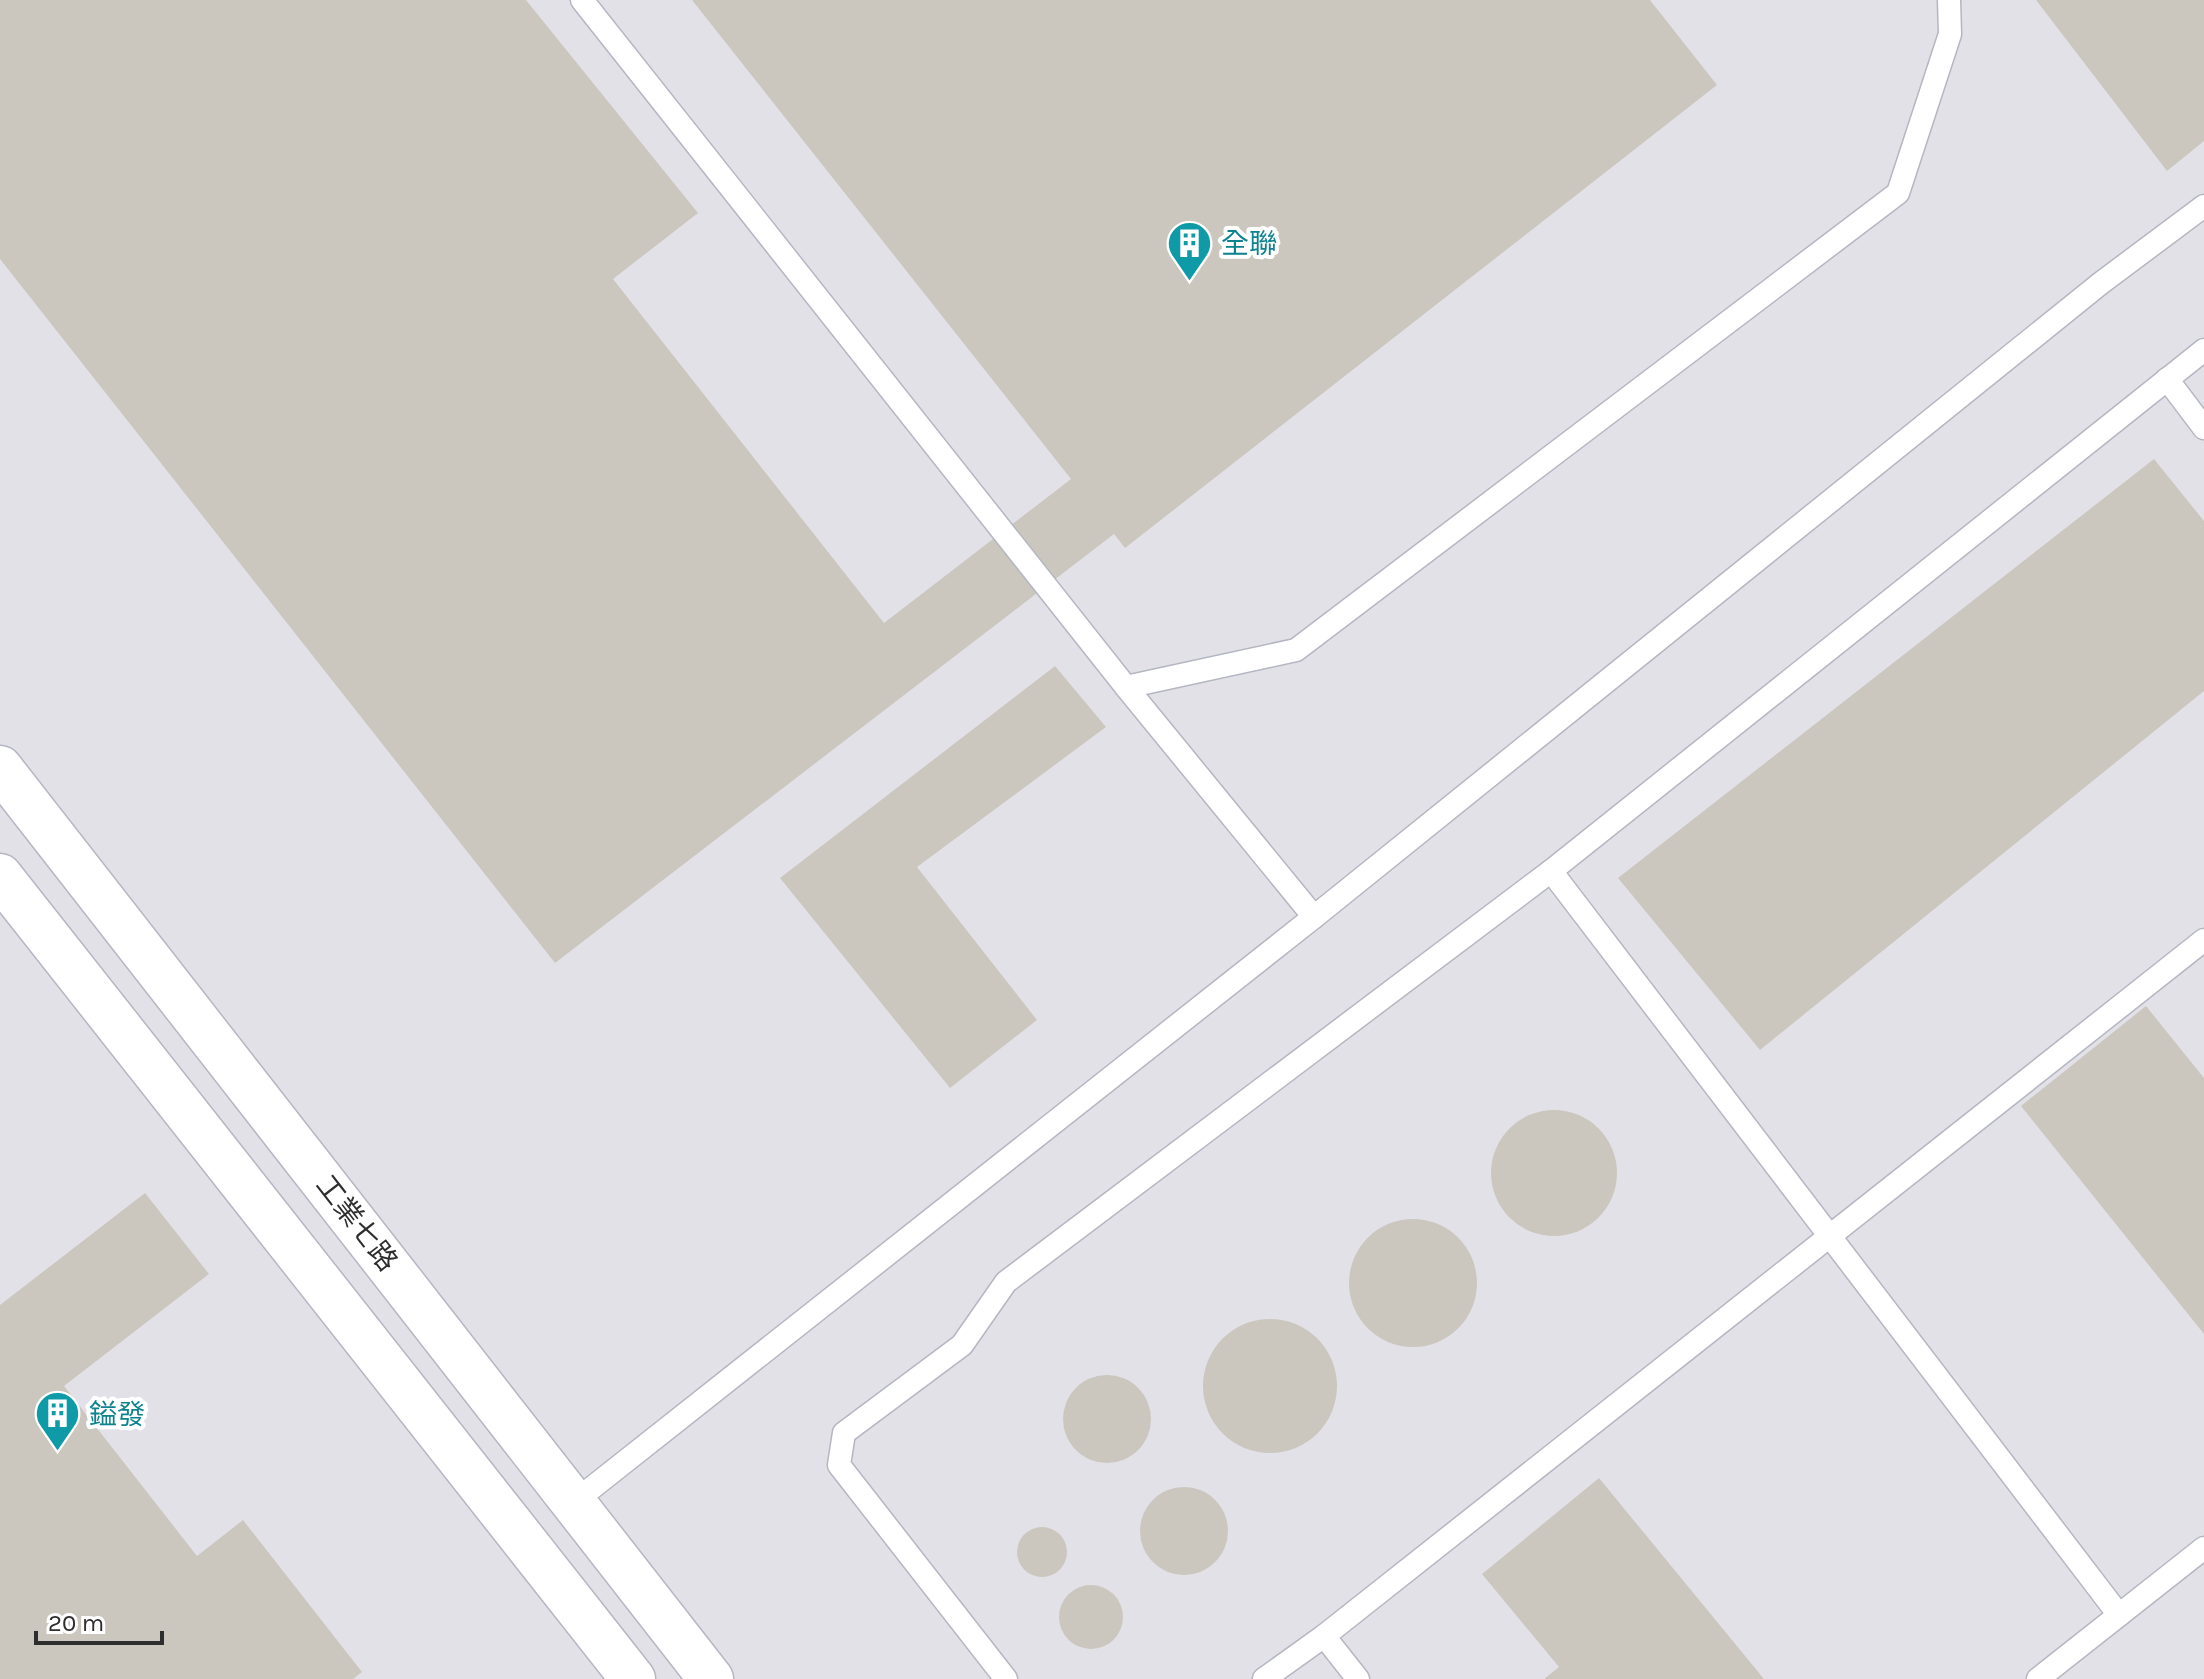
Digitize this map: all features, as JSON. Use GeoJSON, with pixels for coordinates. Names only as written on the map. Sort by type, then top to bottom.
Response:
{"type":"FeatureCollection","features":[{"type":"Feature","properties":{"kind":"street","name":"工業七路"},"geometry":{"type":"LineString","coordinates":[[0,768],[711,1679]]}},
{"type":"Feature","properties":{"kind":"street"},"geometry":{"type":"LineString","coordinates":[[0,876],[633,1679]]}},
{"type":"Feature","properties":{"kind":"lane"},"geometry":{"type":"LineString","coordinates":[[582,0],[1126,687],[1314,917]]}},
{"type":"Feature","properties":{"kind":"lane"},"geometry":{"type":"LineString","coordinates":[[1126,687],[1296,650],[1898,193],[1950,34],[1949,0]]}},
{"type":"Feature","properties":{"kind":"lane"},"geometry":{"type":"LineString","coordinates":[[574,1502],[1314,917],[2089,293],[2204,206]]}},
{"type":"Feature","properties":{"kind":"lane"},"geometry":{"type":"LineString","coordinates":[[1006,1679],[839,1465],[844,1433],[962,1345],[1006,1282],[1551,871],[2204,350]]}},
{"type":"Feature","properties":{"kind":"lane"},"geometry":{"type":"LineString","coordinates":[[2167,379],[2204,428]]}},
{"type":"Feature","properties":{"kind":"lane"},"geometry":{"type":"LineString","coordinates":[[1551,871],[2119,1615]]}},
{"type":"Feature","properties":{"kind":"lane"},"geometry":{"type":"LineString","coordinates":[[1264,1679],[1324,1636],[1832,1237],[2204,940]]}},
{"type":"Feature","properties":{"kind":"lane"},"geometry":{"type":"LineString","coordinates":[[2038,1679],[2204,1548]]}},
{"type":"Feature","properties":{"kind":"lane"},"geometry":{"type":"LineString","coordinates":[[1324,1636],[1358,1679]]}},
{"type":"Feature","properties":{"kind":"shaded area"},"geometry":{"type":"Polygon","coordinates":[[[0,0],[2204,0],[2204,1679],[0,1679],[0,0]]]}},
{"type":"Feature","properties":{"kind":"building"},"geometry":{"type":"Polygon","coordinates":[[[0,0],[526,0],[698,213],[613,279],[884,623],[1071,479],[692,0],[1650,0],[1717,85],[1125,548],[1114,534],[555,963],[0,259],[0,0]]]}},
{"type":"Feature","properties":{"kind":"building"},"geometry":{"type":"Polygon","coordinates":[[[2036,0],[2204,0],[2204,141],[2167,171],[2036,0]]]}},
{"type":"Feature","properties":{"kind":"building"},"geometry":{"type":"Polygon","coordinates":[[[2154,459],[2204,521],[2204,691],[1760,1050],[1618,878],[2154,459]]]}},
{"type":"Feature","properties":{"kind":"building"},"geometry":{"type":"Polygon","coordinates":[[[1055,666],[1106,727],[917,867],[1037,1020],[950,1088],[780,878],[1055,666]]]}},
{"type":"Feature","properties":{"kind":"building"},"geometry":{"type":"Polygon","coordinates":[[[2146,1006],[2204,1078],[2204,1334],[2021,1106],[2146,1006]]]}},
{"type":"Feature","properties":{"kind":"building"},"geometry":{"type":"Polygon","coordinates":[[[1554,1110],[1578,1115],[1599,1128],[1612,1149],[1617,1173],[1612,1197],[1599,1218],[1578,1231],[1554,1236],[1530,1231],[1509,1218],[1496,1197],[1491,1173],[1496,1149],[1509,1128],[1530,1115],[1554,1110]]]}},
{"type":"Feature","properties":{"kind":"building","name":"鎰發"},"geometry":{"type":"Polygon","coordinates":[[[145,1193],[209,1274],[64,1386],[197,1556],[243,1520],[362,1672],[353,1679],[0,1679],[0,1305],[145,1193]]]}},
{"type":"Feature","properties":{"kind":"building"},"geometry":{"type":"Polygon","coordinates":[[[1413,1219],[1437,1224],[1458,1238],[1472,1259],[1477,1283],[1472,1307],[1458,1328],[1437,1342],[1413,1347],[1389,1342],[1368,1328],[1354,1307],[1349,1283],[1354,1259],[1368,1238],[1389,1224],[1413,1219]]]}},
{"type":"Feature","properties":{"kind":"building"},"geometry":{"type":"Polygon","coordinates":[[[1270,1319],[1296,1324],[1317,1339],[1332,1360],[1337,1386],[1332,1412],[1317,1433],[1296,1448],[1270,1453],[1244,1448],[1223,1433],[1208,1412],[1203,1386],[1208,1360],[1223,1339],[1244,1324],[1270,1319]]]}},
{"type":"Feature","properties":{"kind":"building"},"geometry":{"type":"Polygon","coordinates":[[[1098,1375],[1116,1375],[1132,1382],[1144,1394],[1151,1410],[1151,1428],[1144,1444],[1132,1456],[1116,1463],[1098,1463],[1082,1456],[1070,1444],[1063,1428],[1063,1410],[1070,1394],[1082,1382],[1098,1375]]]}},
{"type":"Feature","properties":{"kind":"building"},"geometry":{"type":"Polygon","coordinates":[[[1599,1478],[1764,1679],[1544,1679],[1559,1667],[1482,1574],[1599,1478]]]}},
{"type":"Feature","properties":{"kind":"building"},"geometry":{"type":"Polygon","coordinates":[[[1184,1487],[1209,1494],[1221,1506],[1228,1531],[1221,1556],[1209,1568],[1184,1575],[1159,1568],[1147,1556],[1140,1531],[1147,1506],[1159,1494],[1184,1487]]]}},
{"type":"Feature","properties":{"kind":"building"},"geometry":{"type":"Polygon","coordinates":[[[1042,1527],[1060,1534],[1067,1552],[1060,1570],[1042,1577],[1024,1570],[1017,1552],[1024,1534],[1042,1527]]]}},
{"type":"Feature","properties":{"kind":"building"},"geometry":{"type":"Polygon","coordinates":[[[1091,1585],[1114,1594],[1123,1617],[1114,1640],[1091,1649],[1068,1640],[1059,1617],[1068,1594],[1091,1585]]]}},
{"type":"Feature","properties":{"kind":"place","name":"全聯"},"geometry":{"type":"Point","coordinates":[1190,282]}},
{"type":"Feature","properties":{"kind":"place","name":"鎰發"},"geometry":{"type":"Point","coordinates":[58,1453]}}]}
